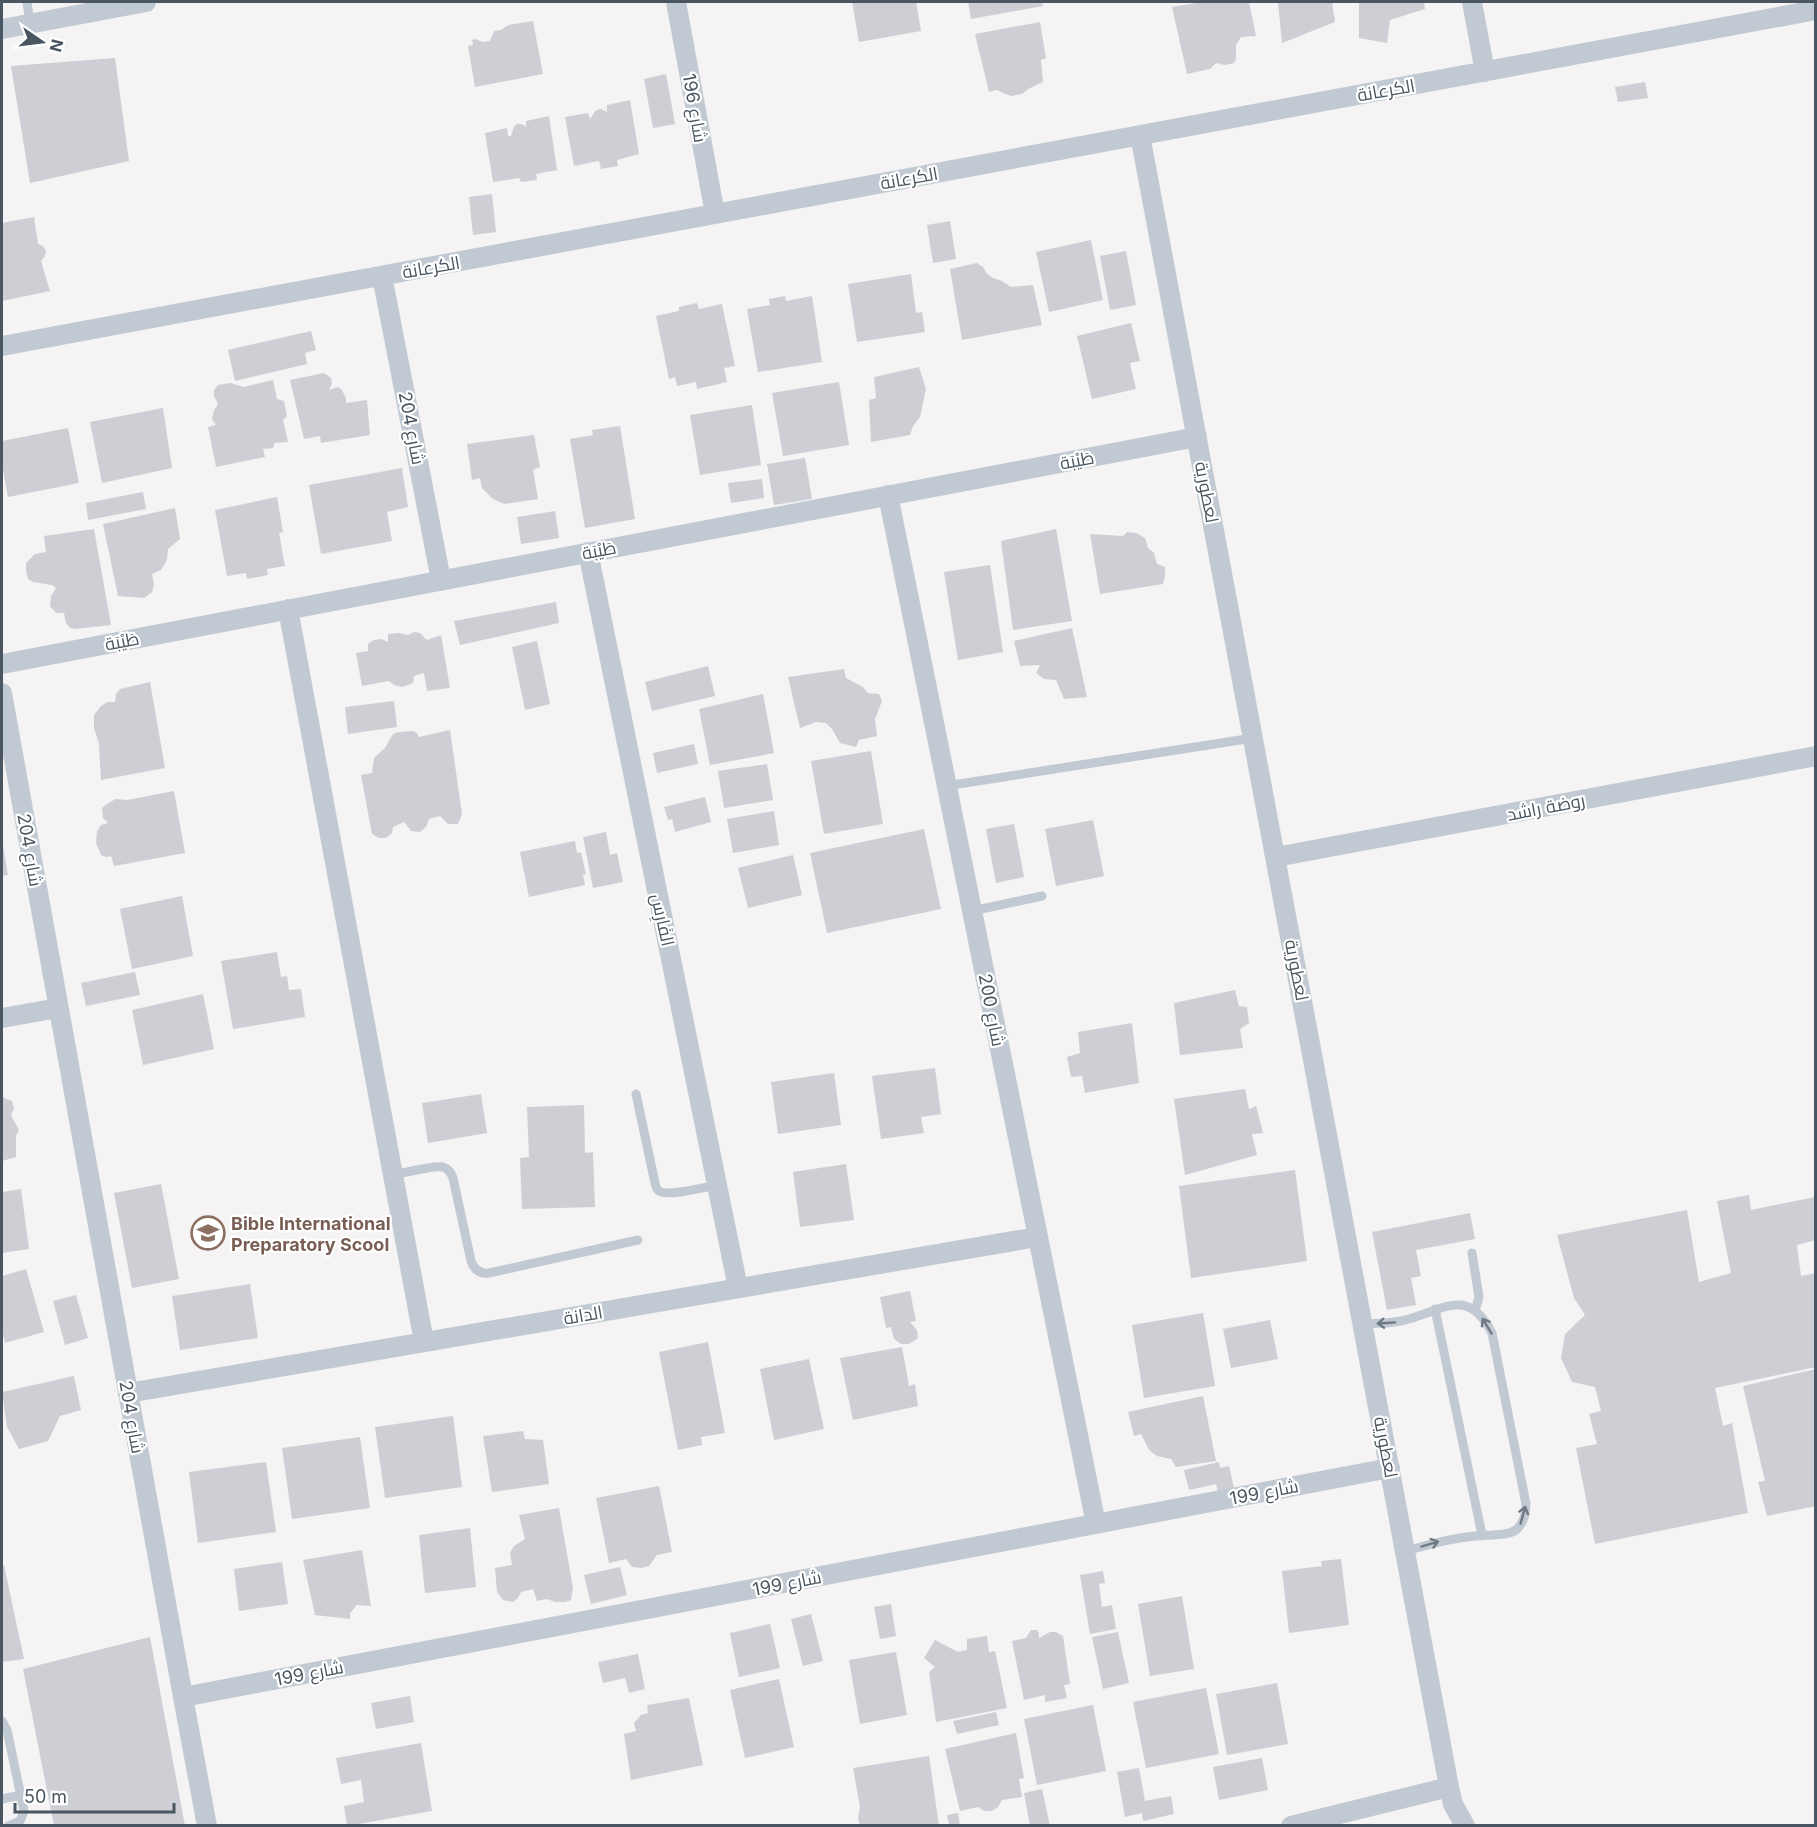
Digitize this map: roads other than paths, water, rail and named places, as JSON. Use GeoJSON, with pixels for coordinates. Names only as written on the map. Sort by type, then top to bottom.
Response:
{"type":"FeatureCollection","features":[{"type":"Feature","properties":{"kind":"street"},"geometry":{"type":"LineString","coordinates":[[2,29],[146,2]]}},
{"type":"Feature","properties":{"kind":"street","name":"شارع 196"},"geometry":{"type":"LineString","coordinates":[[676,2],[715,214]]}},
{"type":"Feature","properties":{"kind":"street"},"geometry":{"type":"LineString","coordinates":[[1472,2],[1485,72]]}},
{"type":"Feature","properties":{"kind":"street","name":"الكرعانة"},"geometry":{"type":"LineString","coordinates":[[2,346],[1485,72],[1809,8]]}},
{"type":"Feature","properties":{"kind":"street","name":"لعطورية"},"geometry":{"type":"LineString","coordinates":[[1140,135],[1451,1796],[1449,1826]]}},
{"type":"Feature","properties":{"kind":"street","name":"شارع 204"},"geometry":{"type":"LineString","coordinates":[[382,276],[441,580]]}},
{"type":"Feature","properties":{"kind":"street","name":"طَيْبَة"},"geometry":{"type":"LineString","coordinates":[[2,664],[1197,437]]}},
{"type":"Feature","properties":{"kind":"street","name":"شارع 200"},"geometry":{"type":"LineString","coordinates":[[888,495],[1096,1524]]}},
{"type":"Feature","properties":{"kind":"street","name":"الفَارِس"},"geometry":{"type":"LineString","coordinates":[[588,552],[738,1288]]}},
{"type":"Feature","properties":{"kind":"street"},"geometry":{"type":"LineString","coordinates":[[288,609],[424,1342]]}},
{"type":"Feature","properties":{"kind":"street","name":"شارع 204"},"geometry":{"type":"LineString","coordinates":[[2,693],[207,1826]]}},
{"type":"Feature","properties":{"kind":"street","name":"روضة راشد"},"geometry":{"type":"LineString","coordinates":[[1276,857],[1815,756]]}},
{"type":"Feature","properties":{"kind":"street"},"geometry":{"type":"LineString","coordinates":[[2,1018],[58,1008]]}},
{"type":"Feature","properties":{"kind":"street","name":"الدانة"},"geometry":{"type":"LineString","coordinates":[[128,1393],[1037,1237]]}},
{"type":"Feature","properties":{"kind":"street","name":"شارع 199"},"geometry":{"type":"LineString","coordinates":[[183,1697],[1390,1468]]}},
{"type":"Feature","properties":{"kind":"street"},"geometry":{"type":"LineString","coordinates":[[1290,1826],[1451,1796]]}},
{"type":"Feature","properties":{"kind":"street","name":"لعطورية"},"geometry":{"type":"LineString","coordinates":[[1451,1796],[1465,1826]]}},
{"type":"Feature","properties":{"kind":"lane"},"geometry":{"type":"LineString","coordinates":[[27,2],[30,23]]}},
{"type":"Feature","properties":{"kind":"lane"},"geometry":{"type":"LineString","coordinates":[[946,786],[1253,738]]}},
{"type":"Feature","properties":{"kind":"lane"},"geometry":{"type":"LineString","coordinates":[[972,911],[1042,896]]}},
{"type":"Feature","properties":{"kind":"lane"},"geometry":{"type":"LineString","coordinates":[[636,1094],[658,1190],[670,1193],[717,1185]]}},
{"type":"Feature","properties":{"kind":"lane"},"geometry":{"type":"LineString","coordinates":[[393,1175],[438,1167],[450,1170],[472,1266],[479,1272],[489,1273],[638,1240]]}},
{"type":"Feature","properties":{"kind":"lane"},"geometry":{"type":"LineString","coordinates":[[1472,1252],[1479,1296],[1475,1311]]}},
{"type":"Feature","properties":{"kind":"lane"},"geometry":{"type":"LineString","coordinates":[[1363,1324],[1397,1322],[1448,1305],[1462,1305],[1475,1311],[1485,1320],[1492,1333],[1526,1504],[1526,1514],[1522,1523],[1515,1530],[1506,1534],[1454,1538],[1406,1551]]}},
{"type":"Feature","properties":{"kind":"lane"},"geometry":{"type":"LineString","coordinates":[[1435,1309],[1482,1535]]}},
{"type":"Feature","properties":{"kind":"lane"},"geometry":{"type":"LineString","coordinates":[[2,1721],[7,1730],[5,1739],[24,1811],[23,1816],[15,1824],[8,1826]]}},
{"type":"Feature","properties":{"kind":"lane"},"geometry":{"type":"LineString","coordinates":[[2,1799],[21,1795]]}},
{"type":"Feature","properties":{"kind":"place","name":"Bible International Preparatory Scool"},"geometry":{"type":"Point","coordinates":[208,1233]}}]}
